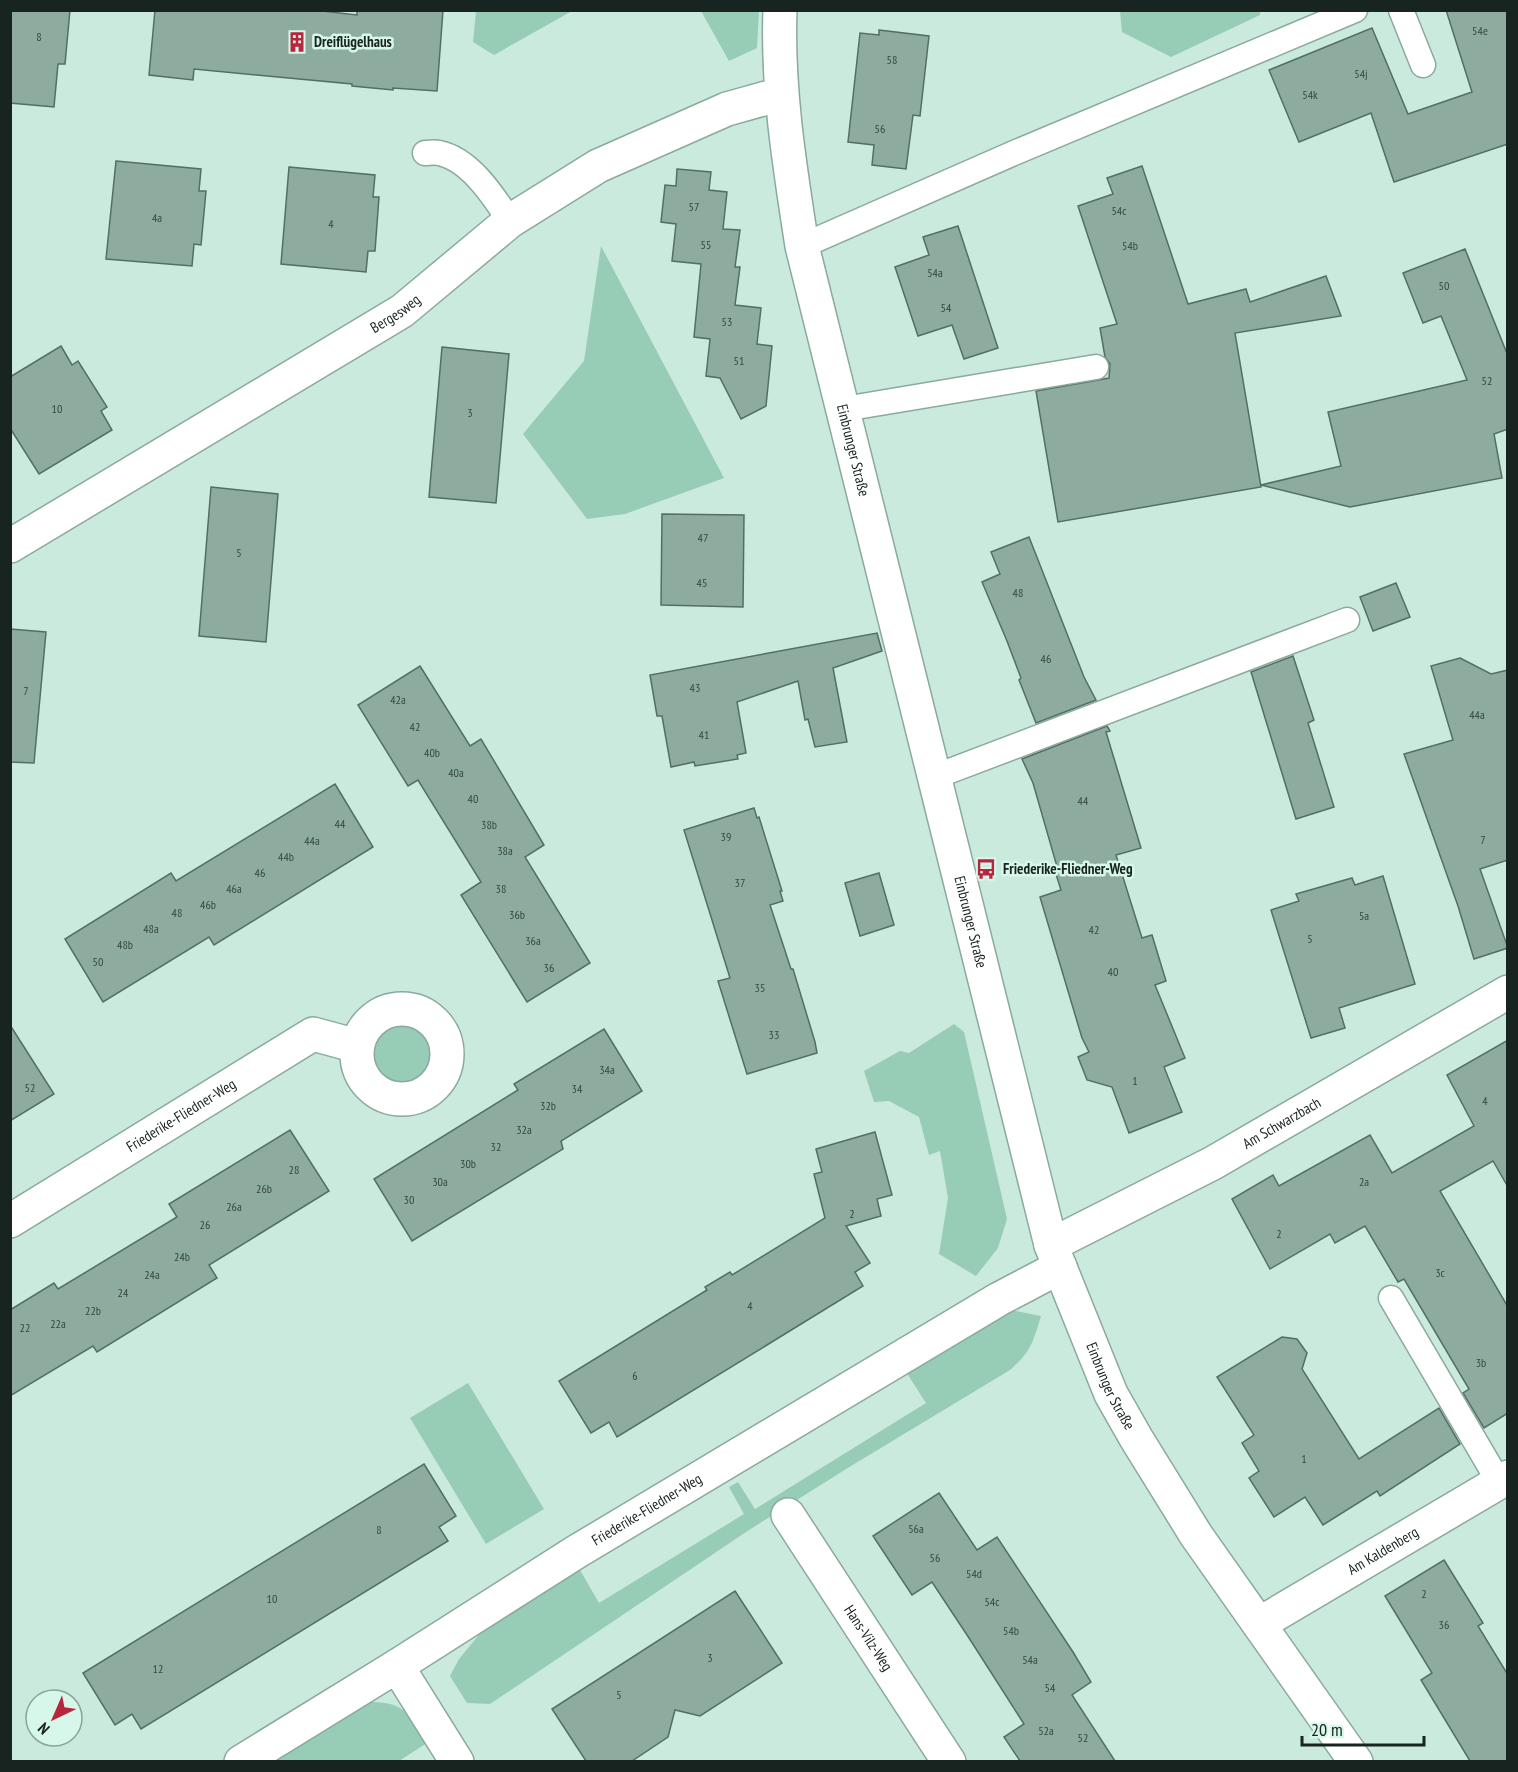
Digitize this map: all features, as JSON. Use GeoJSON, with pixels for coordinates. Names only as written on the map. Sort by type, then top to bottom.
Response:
{"type":"FeatureCollection","features":[{"type":"Feature","properties":{"kind":"street","name":"Einbrunger Straße"},"geometry":{"type":"LineString","coordinates":[[780,10],[782,93],[790,169],[802,246],[1055,1256],[1111,1394],[1196,1535],[1356,1761]]}},
{"type":"Feature","properties":{"kind":"street","name":"Bergesweg"},"geometry":{"type":"LineString","coordinates":[[10,546],[402,311],[510,221],[598,166],[727,109],[782,93]]}},
{"type":"Feature","properties":{"kind":"street","name":"Am Schwarzbach"},"geometry":{"type":"LineString","coordinates":[[1055,1256],[1508,992]]}},
{"type":"Feature","properties":{"kind":"street","name":"Friederike-Fliedner-Weg"},"geometry":{"type":"LineString","coordinates":[[10,1221],[313,1034],[357,1046]]}},
{"type":"Feature","properties":{"kind":"street","name":"Friederike-Fliedner-Weg"},"geometry":{"type":"LineString","coordinates":[[241,1761],[397,1666],[586,1546],[989,1305],[1055,1256]]}},
{"type":"Feature","properties":{"kind":"street","name":"Am Kaldenberg"},"geometry":{"type":"LineString","coordinates":[[1259,1624],[1505,1479]]}},
{"type":"Feature","properties":{"kind":"street","name":"Hans-Vilz-Weg"},"geometry":{"type":"LineString","coordinates":[[788,1515],[950,1761]]}},
{"type":"Feature","properties":{"kind":"street"},"geometry":{"type":"LineString","coordinates":[[397,1666],[457,1761]]}},
{"type":"Feature","properties":{"kind":"lane"},"geometry":{"type":"LineString","coordinates":[[802,246],[1014,153],[1354,10]]}},
{"type":"Feature","properties":{"kind":"lane"},"geometry":{"type":"LineString","coordinates":[[1401,10],[1423,65]]}},
{"type":"Feature","properties":{"kind":"lane"},"geometry":{"type":"LineString","coordinates":[[425,153],[440,153],[457,160],[484,184],[510,221]]}},
{"type":"Feature","properties":{"kind":"lane"},"geometry":{"type":"LineString","coordinates":[[844,409],[1096,367]]}},
{"type":"Feature","properties":{"kind":"lane"},"geometry":{"type":"LineString","coordinates":[[934,777],[1347,620]]}},
{"type":"Feature","properties":{"kind":"lane"},"geometry":{"type":"LineString","coordinates":[[1391,1298],[1505,1479]]}},
{"type":"Feature","properties":{"kind":"green space"},"geometry":{"type":"Polygon","coordinates":[[[476,10],[572,11],[494,55],[473,42],[476,10]]]}},
{"type":"Feature","properties":{"kind":"green space"},"geometry":{"type":"Polygon","coordinates":[[[701,11],[759,11],[757,48],[729,61],[701,11]]]}},
{"type":"Feature","properties":{"kind":"green space"},"geometry":{"type":"Polygon","coordinates":[[[1120,11],[1260,11],[1260,15],[1171,57],[1122,32],[1120,11]]]}},
{"type":"Feature","properties":{"kind":"green space"},"geometry":{"type":"Polygon","coordinates":[[[601,246],[724,478],[625,514],[587,519],[523,434],[584,361],[601,246]]]}},
{"type":"Feature","properties":{"kind":"green space"},"geometry":{"type":"Polygon","coordinates":[[[402,1024],[413,1026],[426,1037],[431,1053],[429,1064],[418,1077],[402,1082],[391,1080],[378,1069],[373,1053],[375,1042],[386,1029],[402,1024]]]}},
{"type":"Feature","properties":{"kind":"green space"},"geometry":{"type":"Polygon","coordinates":[[[954,1024],[964,1032],[1007,1219],[998,1248],[976,1276],[939,1254],[948,1198],[940,1151],[929,1155],[919,1117],[889,1101],[874,1102],[864,1071],[900,1051],[909,1053],[954,1024]]]}},
{"type":"Feature","properties":{"kind":"green space"},"geometry":{"type":"Polygon","coordinates":[[[1011,1310],[1041,1316],[1030,1346],[1023,1358],[1010,1370],[749,1530],[490,1704],[467,1703],[450,1676],[459,1659],[483,1630],[580,1570],[599,1603],[744,1514],[729,1487],[738,1482],[755,1509],[926,1403],[908,1375],[908,1368],[1011,1310]]]}},
{"type":"Feature","properties":{"kind":"green space"},"geometry":{"type":"Polygon","coordinates":[[[468,1383],[544,1509],[486,1544],[410,1418],[468,1383]]]}},
{"type":"Feature","properties":{"kind":"green space"},"geometry":{"type":"Polygon","coordinates":[[[368,1702],[390,1704],[405,1711],[430,1741],[399,1761],[268,1762],[368,1702]]]}},
{"type":"Feature","properties":{"kind":"building"},"geometry":{"type":"Polygon","coordinates":[[[10,10],[70,10],[65,64],[58,64],[54,107],[10,103],[10,10]]]}},
{"type":"Feature","properties":{"kind":"building","name":"Dreiflügelhaus"},"geometry":{"type":"Polygon","coordinates":[[[155,10],[313,10],[357,15],[357,10],[443,10],[437,91],[393,88],[393,90],[194,69],[193,80],[149,75],[155,10]]]}},
{"type":"Feature","properties":{"kind":"building"},"geometry":{"type":"Polygon","coordinates":[[[1446,10],[1508,10],[1508,144],[1394,182],[1371,113],[1299,142],[1269,70],[1372,28],[1408,114],[1472,92],[1446,10]]]}},
{"type":"Feature","properties":{"kind":"building"},"geometry":{"type":"Polygon","coordinates":[[[879,30],[929,36],[920,116],[913,115],[906,169],[872,165],[874,145],[848,142],[860,33],[879,35],[879,30]]]}},
{"type":"Feature","properties":{"kind":"building"},"geometry":{"type":"Polygon","coordinates":[[[116,161],[201,169],[199,191],[206,191],[201,245],[194,244],[192,266],[106,259],[116,161]]]}},
{"type":"Feature","properties":{"kind":"building"},"geometry":{"type":"Polygon","coordinates":[[[1142,166],[1188,304],[1246,289],[1250,302],[1326,276],[1341,316],[1235,333],[1261,487],[1058,522],[1036,391],[1109,378],[1110,364],[1105,357],[1100,328],[1117,324],[1078,206],[1113,194],[1107,178],[1142,166]]]}},
{"type":"Feature","properties":{"kind":"building"},"geometry":{"type":"Polygon","coordinates":[[[289,167],[375,175],[373,197],[379,197],[375,251],[368,251],[366,272],[281,264],[289,167]]]}},
{"type":"Feature","properties":{"kind":"building"},"geometry":{"type":"Polygon","coordinates":[[[677,169],[711,172],[709,190],[727,192],[723,229],[740,230],[735,267],[740,267],[735,305],[761,308],[757,344],[772,346],[766,406],[741,419],[720,378],[706,376],[710,339],[694,337],[701,264],[672,261],[676,224],[661,222],[665,185],[676,186],[677,169]]]}},
{"type":"Feature","properties":{"kind":"building"},"geometry":{"type":"Polygon","coordinates":[[[958,226],[998,348],[964,359],[952,325],[918,336],[895,267],[929,255],[923,237],[958,226]]]}},
{"type":"Feature","properties":{"kind":"building"},"geometry":{"type":"Polygon","coordinates":[[[1465,249],[1508,356],[1508,429],[1494,434],[1502,478],[1350,507],[1261,485],[1341,466],[1328,412],[1467,380],[1441,316],[1423,323],[1403,273],[1465,249]]]}},
{"type":"Feature","properties":{"kind":"building"},"geometry":{"type":"Polygon","coordinates":[[[61,346],[72,365],[78,361],[107,407],[101,411],[112,430],[39,474],[10,428],[10,377],[61,346]]]}},
{"type":"Feature","properties":{"kind":"building"},"geometry":{"type":"Polygon","coordinates":[[[442,347],[509,354],[496,503],[429,497],[442,347]]]}},
{"type":"Feature","properties":{"kind":"building"},"geometry":{"type":"Polygon","coordinates":[[[211,487],[278,494],[266,642],[199,636],[211,487]]]}},
{"type":"Feature","properties":{"kind":"building"},"geometry":{"type":"Polygon","coordinates":[[[662,514],[744,515],[743,607],[661,605],[662,514]]]}},
{"type":"Feature","properties":{"kind":"building"},"geometry":{"type":"Polygon","coordinates":[[[1029,537],[1084,677],[1096,700],[1036,723],[1007,641],[982,582],[1000,574],[991,552],[1029,537]]]}},
{"type":"Feature","properties":{"kind":"building"},"geometry":{"type":"Polygon","coordinates":[[[1396,583],[1410,617],[1373,631],[1360,597],[1396,583]]]}},
{"type":"Feature","properties":{"kind":"building"},"geometry":{"type":"Polygon","coordinates":[[[10,629],[46,632],[34,763],[10,762],[10,629]]]}},
{"type":"Feature","properties":{"kind":"building"},"geometry":{"type":"Polygon","coordinates":[[[877,633],[882,651],[833,668],[847,742],[815,747],[808,719],[805,720],[798,681],[737,702],[746,753],[737,755],[738,759],[695,766],[694,762],[671,767],[662,716],[657,716],[650,675],[877,633]]]}},
{"type":"Feature","properties":{"kind":"building"},"geometry":{"type":"Polygon","coordinates":[[[1293,656],[1314,720],[1308,723],[1334,807],[1296,819],[1251,672],[1293,656]]]}},
{"type":"Feature","properties":{"kind":"building"},"geometry":{"type":"Polygon","coordinates":[[[1460,658],[1491,674],[1508,670],[1508,860],[1480,869],[1508,948],[1474,959],[1458,906],[1404,754],[1453,740],[1431,666],[1460,658]]]}},
{"type":"Feature","properties":{"kind":"building"},"geometry":{"type":"Polygon","coordinates":[[[420,666],[470,746],[481,739],[544,845],[525,857],[590,963],[527,1002],[461,895],[481,882],[418,780],[408,786],[358,705],[420,666]]]}},
{"type":"Feature","properties":{"kind":"building"},"geometry":{"type":"Polygon","coordinates":[[[1107,726],[1110,731],[1106,732],[1141,848],[1116,855],[1142,938],[1152,935],[1166,981],[1155,985],[1185,1058],[1164,1067],[1182,1112],[1129,1133],[1112,1087],[1087,1080],[1078,1057],[1089,1052],[1082,1038],[1040,897],[1061,890],[1055,871],[1058,870],[1033,783],[1022,759],[1107,726]]]}},
{"type":"Feature","properties":{"kind":"building"},"geometry":{"type":"Polygon","coordinates":[[[335,784],[373,847],[214,945],[209,937],[103,1002],[65,939],[171,873],[176,881],[335,784]]]}},
{"type":"Feature","properties":{"kind":"building"},"geometry":{"type":"Polygon","coordinates":[[[754,808],[757,818],[759,817],[782,891],[780,891],[783,901],[770,905],[791,969],[793,969],[817,1053],[747,1074],[718,981],[730,978],[684,830],[754,808]]]}},
{"type":"Feature","properties":{"kind":"building"},"geometry":{"type":"Polygon","coordinates":[[[879,873],[894,925],[860,936],[845,883],[879,873]]]}},
{"type":"Feature","properties":{"kind":"building"},"geometry":{"type":"Polygon","coordinates":[[[1383,876],[1415,984],[1339,1008],[1345,1028],[1311,1038],[1271,910],[1299,901],[1296,894],[1352,878],[1355,885],[1383,876]]]}},
{"type":"Feature","properties":{"kind":"building"},"geometry":{"type":"Polygon","coordinates":[[[10,1025],[54,1094],[10,1121],[10,1025]]]}},
{"type":"Feature","properties":{"kind":"building"},"geometry":{"type":"Polygon","coordinates":[[[604,1029],[642,1091],[561,1141],[563,1149],[412,1241],[374,1179],[518,1090],[514,1084],[604,1029]]]}},
{"type":"Feature","properties":{"kind":"building"},"geometry":{"type":"Polygon","coordinates":[[[1508,1040],[1508,1187],[1493,1161],[1440,1191],[1508,1307],[1508,1413],[1484,1428],[1463,1393],[1469,1389],[1404,1279],[1398,1282],[1365,1226],[1335,1243],[1330,1234],[1270,1269],[1232,1199],[1273,1175],[1279,1186],[1370,1135],[1392,1173],[1474,1126],[1447,1075],[1508,1040]]]}},
{"type":"Feature","properties":{"kind":"building"},"geometry":{"type":"Polygon","coordinates":[[[290,1130],[329,1191],[209,1265],[217,1278],[97,1352],[93,1346],[10,1396],[10,1310],[54,1283],[58,1289],[177,1217],[169,1204],[290,1130]]]}},
{"type":"Feature","properties":{"kind":"building"},"geometry":{"type":"Polygon","coordinates":[[[875,1132],[892,1195],[877,1199],[881,1216],[846,1226],[870,1263],[855,1272],[863,1286],[617,1437],[609,1422],[591,1433],[559,1381],[707,1290],[705,1287],[730,1272],[732,1275],[825,1218],[814,1174],[822,1172],[816,1149],[875,1132]]]}},
{"type":"Feature","properties":{"kind":"building"},"geometry":{"type":"Polygon","coordinates":[[[1282,1337],[1297,1339],[1307,1353],[1302,1369],[1359,1459],[1439,1408],[1460,1444],[1380,1496],[1377,1491],[1323,1525],[1305,1497],[1274,1517],[1249,1478],[1259,1471],[1242,1443],[1254,1435],[1217,1377],[1282,1337]]]}},
{"type":"Feature","properties":{"kind":"building"},"geometry":{"type":"Polygon","coordinates":[[[424,1464],[456,1516],[439,1527],[448,1541],[141,1729],[132,1714],[115,1725],[83,1673],[424,1464]]]}},
{"type":"Feature","properties":{"kind":"building"},"geometry":{"type":"Polygon","coordinates":[[[939,1493],[977,1550],[997,1537],[1073,1652],[1091,1682],[1072,1695],[1115,1761],[1020,1761],[1004,1737],[1024,1724],[969,1638],[932,1582],[912,1595],[873,1536],[939,1493]]]}},
{"type":"Feature","properties":{"kind":"building"},"geometry":{"type":"Polygon","coordinates":[[[1444,1560],[1483,1623],[1478,1626],[1508,1675],[1508,1761],[1470,1761],[1421,1680],[1432,1673],[1385,1596],[1444,1560]]]}},
{"type":"Feature","properties":{"kind":"building"},"geometry":{"type":"Polygon","coordinates":[[[735,1591],[782,1663],[700,1716],[675,1710],[668,1737],[632,1761],[586,1761],[552,1709],[735,1591]]]}},
{"type":"Feature","properties":{"kind":"place","name":"Dreiflügelhaus"},"geometry":{"type":"Point","coordinates":[297,42]}},
{"type":"Feature","properties":{"kind":"place","name":"Friederike-Fliedner-Weg"},"geometry":{"type":"Point","coordinates":[986,869]}}]}
